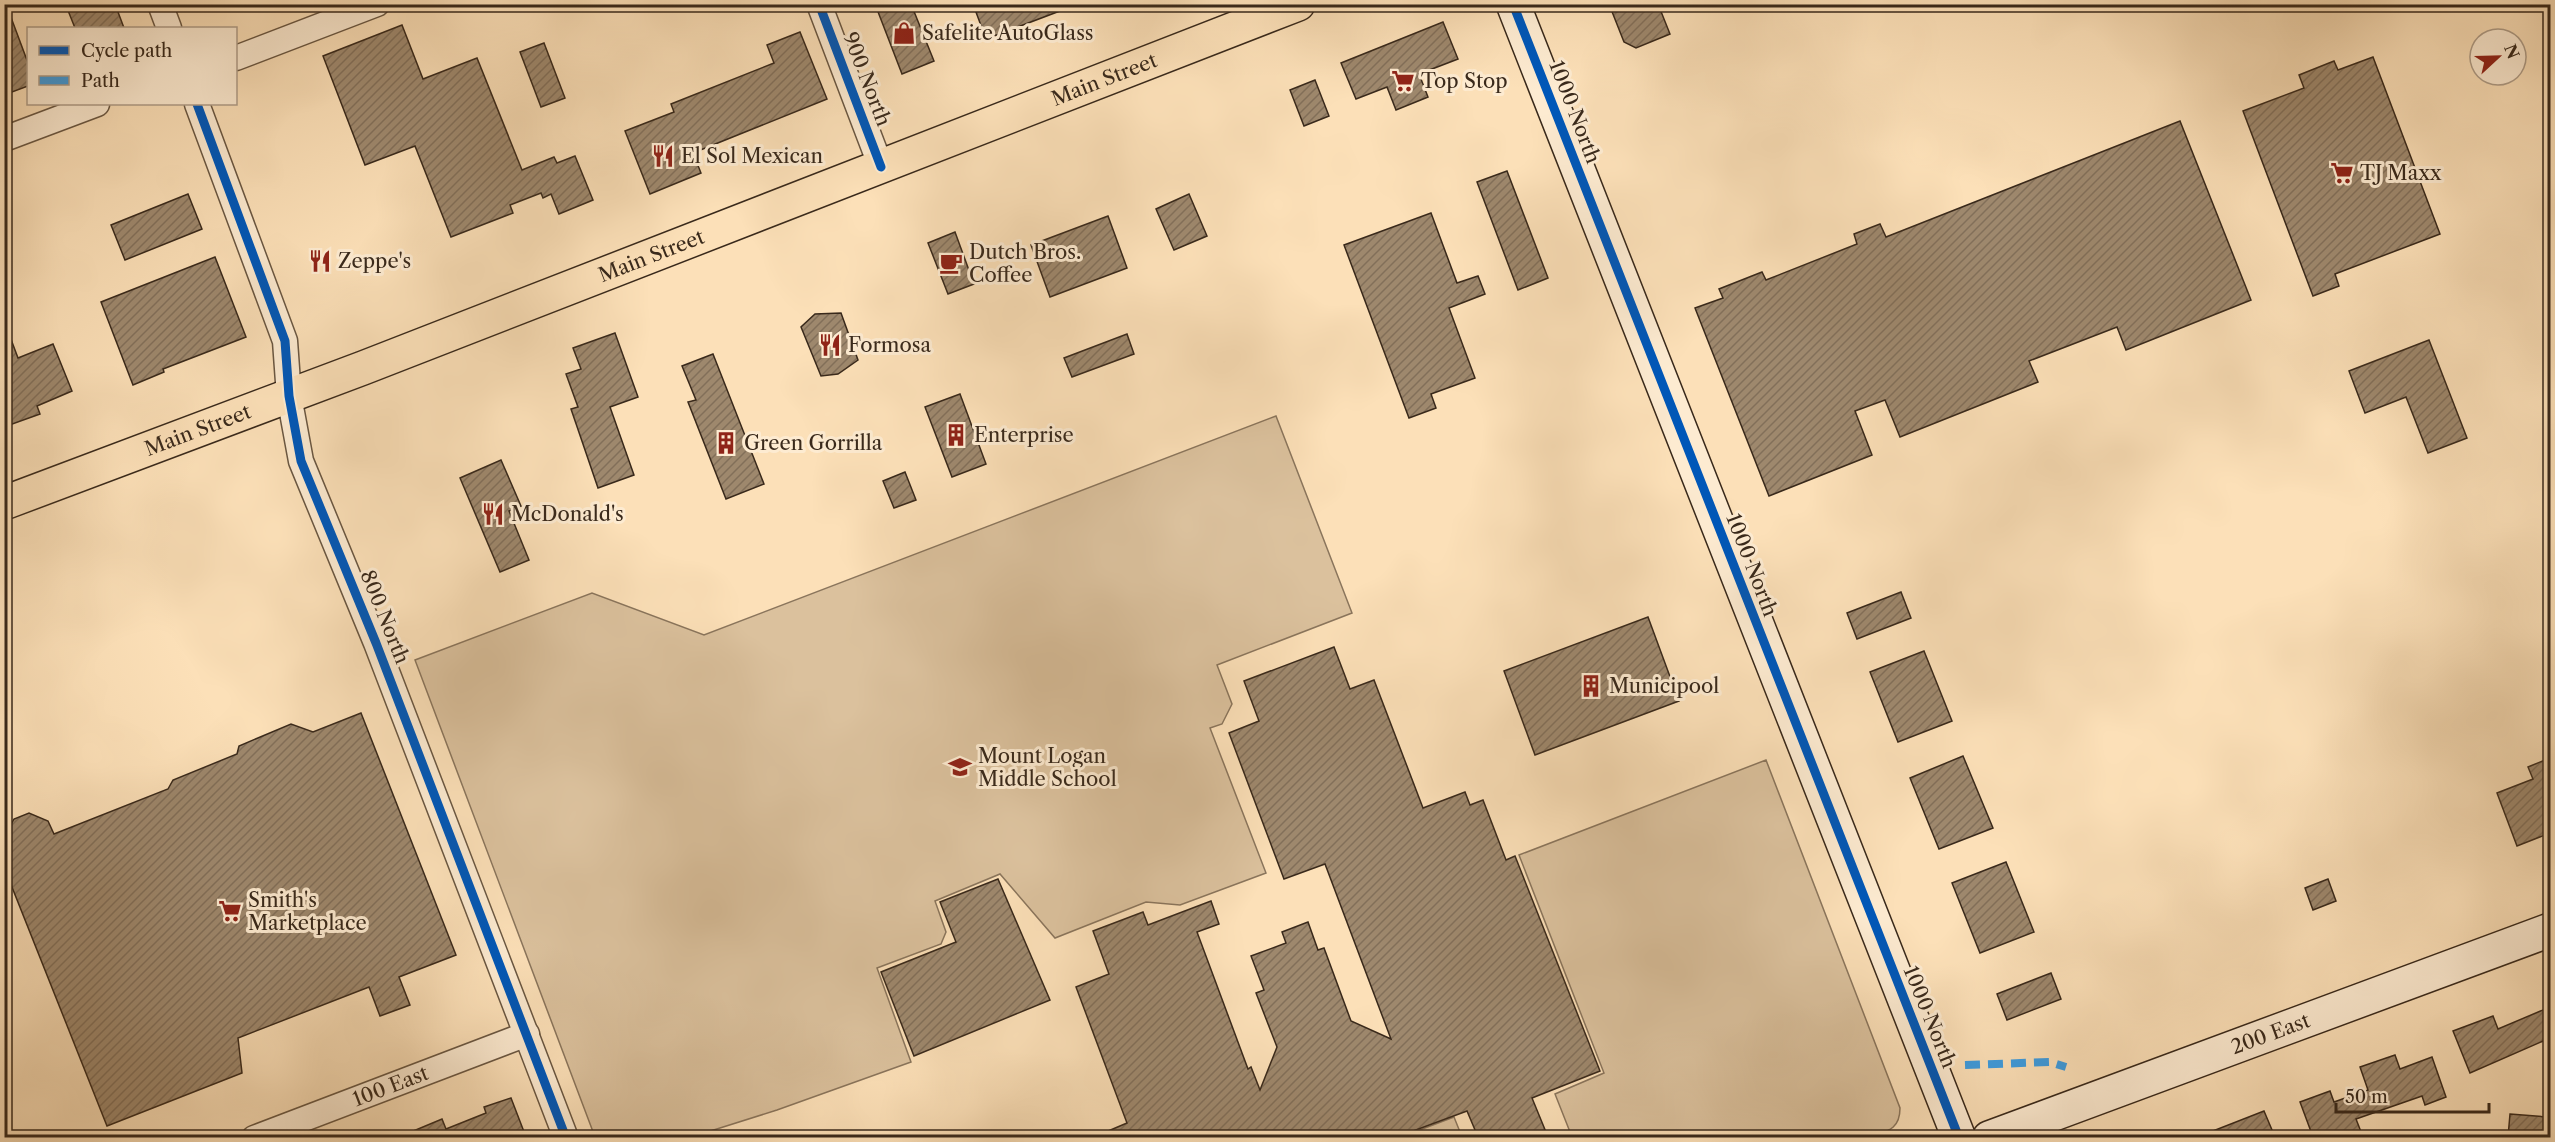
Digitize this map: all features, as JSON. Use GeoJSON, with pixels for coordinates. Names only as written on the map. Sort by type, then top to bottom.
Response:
{"type":"FeatureCollection","features":[{"type":"Feature","properties":{"kind":"main road","name":"Main Street"},"geometry":{"type":"LineString","coordinates":[[4,503],[289,396],[1298,4]]}},
{"type":"Feature","properties":{"kind":"street"},"geometry":{"type":"LineString","coordinates":[[160,4],[169,27]]}},
{"type":"Feature","properties":{"kind":"street"},"geometry":{"type":"LineString","coordinates":[[237,58],[377,4]]}},
{"type":"Feature","properties":{"kind":"street","name":"900 North"},"geometry":{"type":"LineString","coordinates":[[819,4],[880,167]]}},
{"type":"Feature","properties":{"kind":"street","name":"1000 North"},"geometry":{"type":"LineString","coordinates":[[1513,4],[1959,1137]]}},
{"type":"Feature","properties":{"kind":"street"},"geometry":{"type":"LineString","coordinates":[[4,139],[95,105]]}},
{"type":"Feature","properties":{"kind":"street","name":"800 North"},"geometry":{"type":"LineString","coordinates":[[197,105],[285,341],[289,396],[301,461],[376,643],[566,1137]]}},
{"type":"Feature","properties":{"kind":"street","name":"200 East"},"geometry":{"type":"LineString","coordinates":[[1989,1137],[2550,930]]}},
{"type":"Feature","properties":{"kind":"street","name":"100 East"},"geometry":{"type":"LineString","coordinates":[[254,1137],[526,1034]]}},
{"type":"Feature","properties":{"kind":"shaded area"},"geometry":{"type":"Polygon","coordinates":[[[1276,416],[1352,613],[1217,665],[1232,704],[1222,724],[1210,728],[1266,873],[1180,905],[1146,902],[1055,938],[1000,874],[935,901],[946,932],[941,944],[877,968],[911,1062],[777,1110],[701,1134],[668,1133],[655,1138],[595,1137],[415,660],[592,593],[704,635],[1276,416]]]}},
{"type":"Feature","properties":{"kind":"shaded area"},"geometry":{"type":"Polygon","coordinates":[[[1766,760],[1900,1108],[1898,1121],[1888,1131],[1871,1137],[1572,1137],[1555,1094],[1604,1073],[1519,855],[1766,760]]]}},
{"type":"Feature","properties":{"kind":"shaded area"},"geometry":{"type":"Polygon","coordinates":[[[1454,1117],[1462,1137],[1401,1137],[1454,1117]]]}},
{"type":"Feature","properties":{"kind":"building"},"geometry":{"type":"Polygon","coordinates":[[[6,4],[27,60],[27,86],[4,95],[6,4]]]}},
{"type":"Feature","properties":{"kind":"building"},"geometry":{"type":"Polygon","coordinates":[[[77,4],[115,4],[124,27],[75,27],[67,8],[77,4]]]}},
{"type":"Feature","properties":{"kind":"building","name":"Safelite AutoGlass"},"geometry":{"type":"Polygon","coordinates":[[[875,4],[911,4],[934,61],[902,74],[875,4]]]}},
{"type":"Feature","properties":{"kind":"building"},"geometry":{"type":"Polygon","coordinates":[[[973,4],[1072,4],[1073,6],[986,39],[973,4]]]}},
{"type":"Feature","properties":{"kind":"building"},"geometry":{"type":"Polygon","coordinates":[[[1609,4],[1658,4],[1670,34],[1636,48],[1624,42],[1609,4]]]}},
{"type":"Feature","properties":{"kind":"building"},"geometry":{"type":"Polygon","coordinates":[[[1443,22],[1458,59],[1419,74],[1428,97],[1396,110],[1387,87],[1356,99],[1341,63],[1443,22]]]}},
{"type":"Feature","properties":{"kind":"building"},"geometry":{"type":"Polygon","coordinates":[[[402,25],[423,79],[477,58],[522,170],[554,157],[557,163],[575,156],[593,200],[559,214],[551,194],[543,198],[541,193],[510,205],[513,213],[451,237],[415,146],[365,165],[323,56],[402,25]]]}},
{"type":"Feature","properties":{"kind":"building"},"geometry":{"type":"Polygon","coordinates":[[[800,32],[827,99],[693,153],[701,173],[650,194],[625,131],[674,112],[671,104],[774,63],[767,45],[800,32]]]}},
{"type":"Feature","properties":{"kind":"building"},"geometry":{"type":"Polygon","coordinates":[[[544,43],[565,98],[541,107],[520,52],[544,43]]]}},
{"type":"Feature","properties":{"kind":"building","name":"TJ Maxx"},"geometry":{"type":"Polygon","coordinates":[[[2373,57],[2440,234],[2335,274],[2339,286],[2313,296],[2243,111],[2304,88],[2299,75],[2334,61],[2338,70],[2373,57]]]}},
{"type":"Feature","properties":{"kind":"building"},"geometry":{"type":"Polygon","coordinates":[[[1315,80],[1329,116],[1304,126],[1290,90],[1315,80]]]}},
{"type":"Feature","properties":{"kind":"building"},"geometry":{"type":"Polygon","coordinates":[[[2180,121],[2251,300],[2126,350],[2117,327],[2029,361],[2038,382],[1900,437],[1885,400],[1855,411],[1872,455],[1769,496],[1695,308],[1723,298],[1719,289],[1762,272],[1766,280],[1857,244],[1854,234],[1880,224],[1886,237],[2180,121]]]}},
{"type":"Feature","properties":{"kind":"building"},"geometry":{"type":"Polygon","coordinates":[[[1507,171],[1548,278],[1518,290],[1477,182],[1507,171]]]}},
{"type":"Feature","properties":{"kind":"building"},"geometry":{"type":"Polygon","coordinates":[[[188,194],[202,229],[125,260],[111,225],[188,194]]]}},
{"type":"Feature","properties":{"kind":"building"},"geometry":{"type":"Polygon","coordinates":[[[1189,194],[1207,236],[1174,250],[1156,209],[1189,194]]]}},
{"type":"Feature","properties":{"kind":"building"},"geometry":{"type":"Polygon","coordinates":[[[1431,213],[1457,283],[1478,276],[1485,294],[1449,308],[1475,378],[1431,394],[1436,408],[1409,418],[1344,245],[1431,213]]]}},
{"type":"Feature","properties":{"kind":"building"},"geometry":{"type":"Polygon","coordinates":[[[1108,216],[1127,268],[1050,297],[1031,245],[1108,216]]]}},
{"type":"Feature","properties":{"kind":"building","name":"Dutch Bros. Coffee"},"geometry":{"type":"Polygon","coordinates":[[[955,232],[974,284],[948,294],[928,243],[955,232]]]}},
{"type":"Feature","properties":{"kind":"building"},"geometry":{"type":"Polygon","coordinates":[[[215,257],[246,337],[163,369],[164,372],[133,385],[101,302],[215,257]]]}},
{"type":"Feature","properties":{"kind":"building"},"geometry":{"type":"Polygon","coordinates":[[[841,313],[858,360],[838,374],[821,376],[801,327],[815,314],[841,313]]]}},
{"type":"Feature","properties":{"kind":"building"},"geometry":{"type":"Polygon","coordinates":[[[6,326],[18,358],[53,344],[72,391],[37,406],[40,414],[4,427],[6,326]]]}},
{"type":"Feature","properties":{"kind":"building"},"geometry":{"type":"Polygon","coordinates":[[[615,333],[638,397],[610,407],[634,475],[598,488],[571,409],[578,407],[566,374],[581,369],[573,348],[615,333]]]}},
{"type":"Feature","properties":{"kind":"building"},"geometry":{"type":"Polygon","coordinates":[[[1127,334],[1134,354],[1072,377],[1064,358],[1127,334]]]}},
{"type":"Feature","properties":{"kind":"building"},"geometry":{"type":"Polygon","coordinates":[[[2429,340],[2467,438],[2428,453],[2406,397],[2365,413],[2349,371],[2429,340]]]}},
{"type":"Feature","properties":{"kind":"building","name":"Green Gorrilla"},"geometry":{"type":"Polygon","coordinates":[[[713,354],[764,484],[726,499],[688,402],[696,400],[682,366],[713,354]]]}},
{"type":"Feature","properties":{"kind":"building","name":"Enterprise"},"geometry":{"type":"Polygon","coordinates":[[[960,394],[986,464],[952,477],[925,407],[960,394]]]}},
{"type":"Feature","properties":{"kind":"building"},"geometry":{"type":"Polygon","coordinates":[[[501,460],[521,506],[509,511],[529,560],[500,572],[460,478],[501,460]]]}},
{"type":"Feature","properties":{"kind":"building"},"geometry":{"type":"Polygon","coordinates":[[[905,472],[916,500],[894,508],[883,481],[905,472]]]}},
{"type":"Feature","properties":{"kind":"building"},"geometry":{"type":"Polygon","coordinates":[[[1901,592],[1911,618],[1857,639],[1847,613],[1901,592]]]}},
{"type":"Feature","properties":{"kind":"building","name":"Municipool"},"geometry":{"type":"Polygon","coordinates":[[[1648,617],[1679,701],[1535,755],[1504,671],[1648,617]]]}},
{"type":"Feature","properties":{"kind":"building"},"geometry":{"type":"Polygon","coordinates":[[[1334,647],[1350,689],[1374,680],[1423,808],[1465,792],[1470,805],[1483,800],[1506,860],[1515,856],[1600,1071],[1532,1098],[1548,1137],[1478,1137],[1467,1111],[1397,1137],[1094,1137],[1127,1123],[1076,987],[1109,974],[1093,931],[1143,912],[1148,925],[1211,901],[1219,924],[1197,932],[1248,1069],[1251,1067],[1260,1090],[1277,1047],[1256,993],[1264,990],[1251,956],[1286,943],[1282,932],[1308,922],[1318,950],[1324,948],[1351,1021],[1391,1039],[1325,864],[1284,879],[1229,733],[1259,721],[1244,681],[1334,647]]]}},
{"type":"Feature","properties":{"kind":"building"},"geometry":{"type":"Polygon","coordinates":[[[1924,651],[1952,721],[1898,742],[1870,672],[1924,651]]]}},
{"type":"Feature","properties":{"kind":"building","name":"Smith's Marketplace"},"geometry":{"type":"Polygon","coordinates":[[[361,713],[456,955],[399,977],[410,1005],[380,1016],[369,987],[238,1038],[242,1073],[107,1126],[4,867],[4,837],[14,819],[29,813],[48,821],[54,834],[168,789],[173,780],[237,754],[239,746],[291,724],[313,732],[361,713]]]}},
{"type":"Feature","properties":{"kind":"building"},"geometry":{"type":"Polygon","coordinates":[[[1963,756],[1993,828],[1939,849],[1910,778],[1963,756]]]}},
{"type":"Feature","properties":{"kind":"building"},"geometry":{"type":"Polygon","coordinates":[[[2550,758],[2550,833],[2517,846],[2497,793],[2533,779],[2528,767],[2550,758]]]}},
{"type":"Feature","properties":{"kind":"building"},"geometry":{"type":"Polygon","coordinates":[[[2006,862],[2034,932],[1980,953],[1952,883],[2006,862]]]}},
{"type":"Feature","properties":{"kind":"building"},"geometry":{"type":"Polygon","coordinates":[[[998,879],[1050,1000],[914,1056],[881,972],[956,942],[940,902],[998,879]]]}},
{"type":"Feature","properties":{"kind":"building"},"geometry":{"type":"Polygon","coordinates":[[[2328,879],[2336,901],[2313,910],[2305,888],[2328,879]]]}},
{"type":"Feature","properties":{"kind":"building"},"geometry":{"type":"Polygon","coordinates":[[[2051,973],[2061,999],[2007,1020],[1997,994],[2051,973]]]}},
{"type":"Feature","properties":{"kind":"building"},"geometry":{"type":"Polygon","coordinates":[[[2550,1007],[2550,1038],[2470,1073],[2453,1031],[2493,1016],[2498,1029],[2550,1007]]]}},
{"type":"Feature","properties":{"kind":"building"},"geometry":{"type":"Polygon","coordinates":[[[2395,1055],[2400,1069],[2432,1057],[2446,1097],[2425,1105],[2422,1096],[2356,1119],[2363,1137],[2313,1137],[2300,1102],[2330,1091],[2334,1102],[2368,1090],[2360,1067],[2395,1055]]]}},
{"type":"Feature","properties":{"kind":"building"},"geometry":{"type":"Polygon","coordinates":[[[511,1098],[526,1137],[399,1137],[442,1119],[446,1129],[486,1113],[484,1107],[511,1098]]]}},
{"type":"Feature","properties":{"kind":"building"},"geometry":{"type":"Polygon","coordinates":[[[2264,1111],[2275,1137],[2200,1137],[2200,1136],[2264,1111]]]}},
{"type":"Feature","properties":{"kind":"building"},"geometry":{"type":"Polygon","coordinates":[[[2510,1114],[2547,1117],[2545,1137],[2508,1137],[2510,1114]]]}},
{"type":"Feature","properties":{"kind":"marked path"},"geometry":{"type":"LineString","coordinates":[[1965,1065],[2050,1062],[2066,1067]]}},
{"type":"Feature","properties":{"kind":"cycle path"},"geometry":{"type":"LineString","coordinates":[[819,4],[881,167]]}},
{"type":"Feature","properties":{"kind":"cycle path"},"geometry":{"type":"LineString","coordinates":[[1513,4],[1959,1138]]}},
{"type":"Feature","properties":{"kind":"cycle path"},"geometry":{"type":"LineString","coordinates":[[197,105],[285,341],[289,396],[301,461],[376,643],[566,1138]]}},
{"type":"Feature","properties":{"kind":"place","name":"Safelite AutoGlass"},"geometry":{"type":"Point","coordinates":[904,33]}},
{"type":"Feature","properties":{"kind":"place","name":"Top Stop"},"geometry":{"type":"Point","coordinates":[1403,81]}},
{"type":"Feature","properties":{"kind":"place","name":"El Sol Mexican"},"geometry":{"type":"Point","coordinates":[663,156]}},
{"type":"Feature","properties":{"kind":"place","name":"TJ Maxx"},"geometry":{"type":"Point","coordinates":[2342,173]}},
{"type":"Feature","properties":{"kind":"place","name":"Zeppe's"},"geometry":{"type":"Point","coordinates":[320,261]}},
{"type":"Feature","properties":{"kind":"place","name":"Dutch Bros. Coffee"},"geometry":{"type":"Point","coordinates":[951,263]}},
{"type":"Feature","properties":{"kind":"place","name":"Formosa"},"geometry":{"type":"Point","coordinates":[830,345]}},
{"type":"Feature","properties":{"kind":"place","name":"Enterprise"},"geometry":{"type":"Point","coordinates":[956,435]}},
{"type":"Feature","properties":{"kind":"place","name":"Green Gorrilla"},"geometry":{"type":"Point","coordinates":[726,443]}},
{"type":"Feature","properties":{"kind":"place","name":"McDonald's"},"geometry":{"type":"Point","coordinates":[493,514]}},
{"type":"Feature","properties":{"kind":"place","name":"Municipool"},"geometry":{"type":"Point","coordinates":[1591,686]}},
{"type":"Feature","properties":{"kind":"place","name":"Mount Logan Middle School"},"geometry":{"type":"Point","coordinates":[960,767]}},
{"type":"Feature","properties":{"kind":"place","name":"Smith's Marketplace"},"geometry":{"type":"Point","coordinates":[230,911]}}]}
